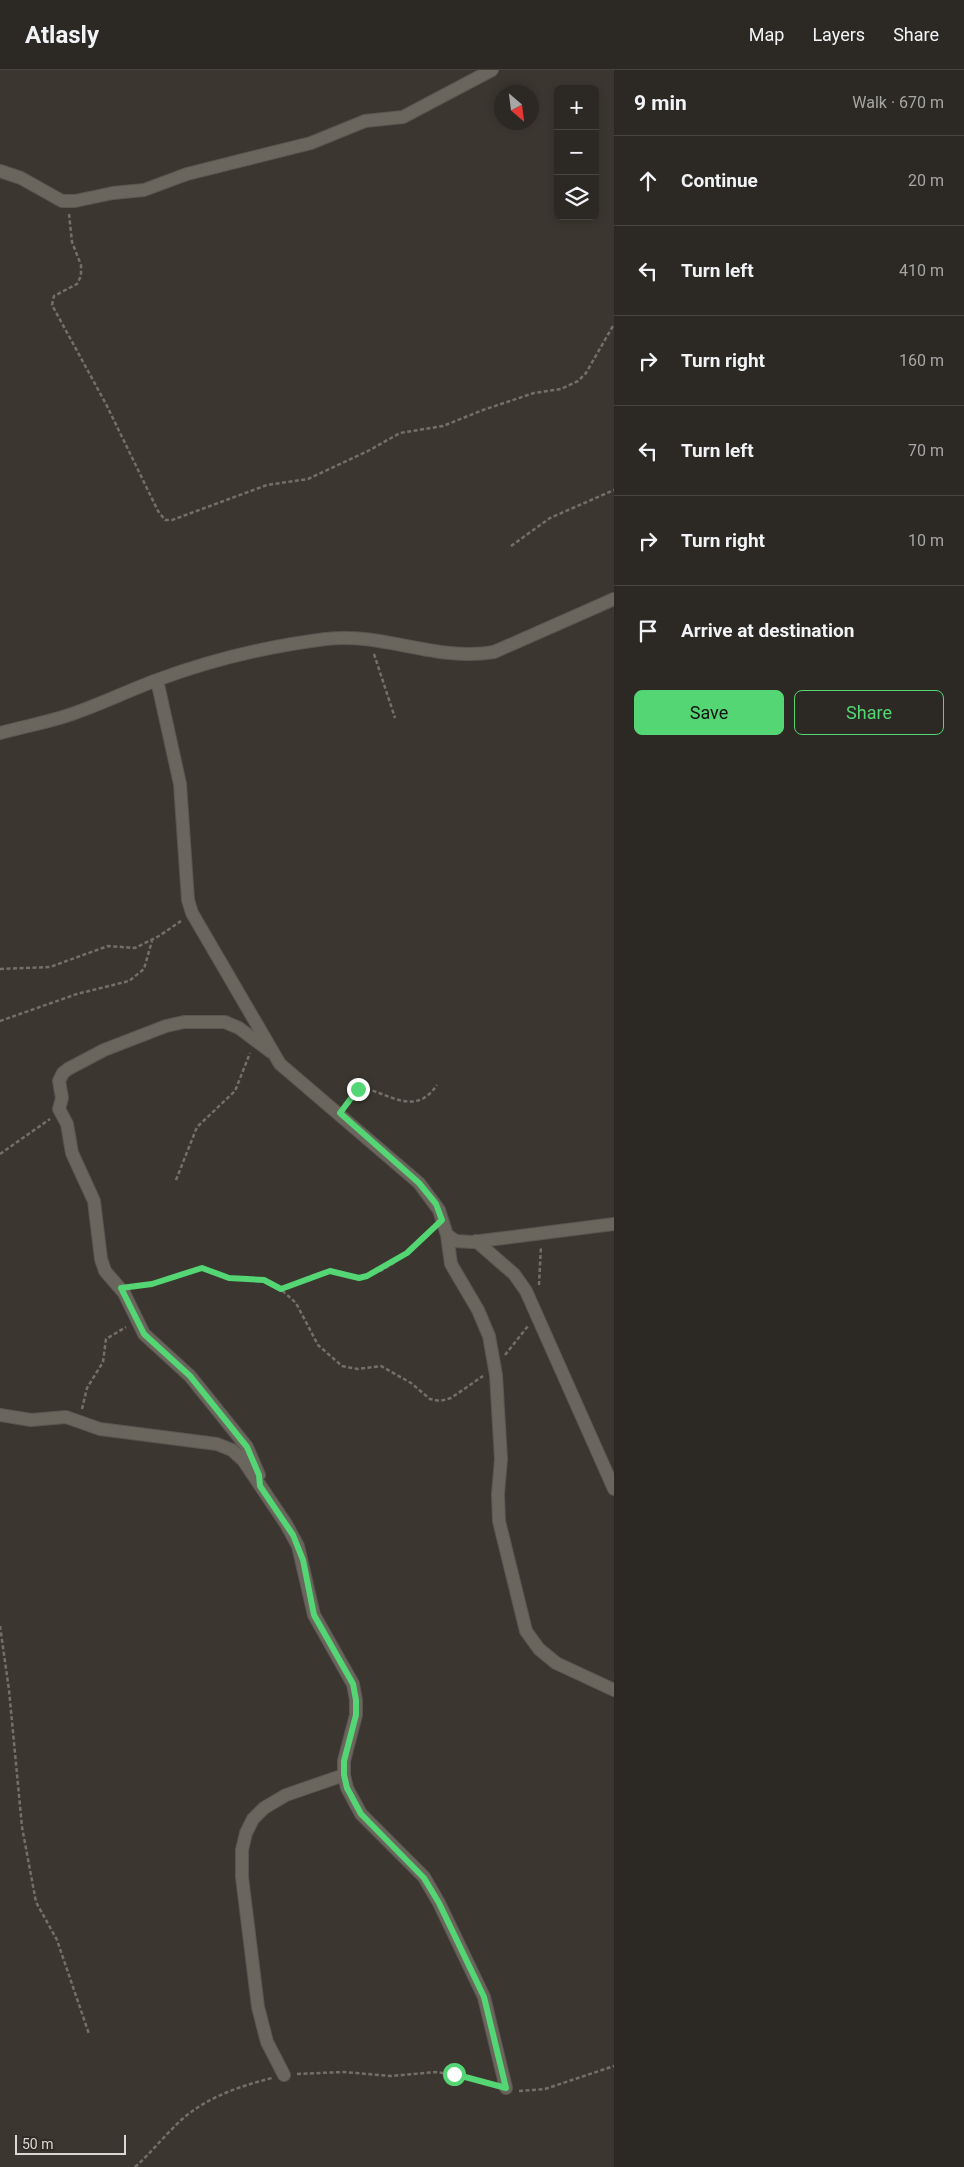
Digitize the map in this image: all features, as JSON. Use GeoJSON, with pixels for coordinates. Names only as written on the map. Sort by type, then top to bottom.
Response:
{"type":"FeatureCollection","features":[{"type":"Feature","properties":{"kind":"street"},"geometry":{"type":"LineString","coordinates":[[0,171],[21,178],[62,201],[75,201],[113,193],[144,190],[187,174],[311,143],[365,121],[403,117],[492,70]]}},
{"type":"Feature","properties":{"kind":"street"},"geometry":{"type":"LineString","coordinates":[[0,732],[66,716],[157,680],[221,660],[294,644],[340,638],[371,640],[433,652],[468,655],[494,652],[614,599]]}},
{"type":"Feature","properties":{"kind":"street"},"geometry":{"type":"LineString","coordinates":[[157,680],[180,784],[184,860],[191,908],[198,924],[248,1006],[272,1053],[280,1064],[302,1085],[340,1113],[419,1183],[436,1204],[447,1235],[451,1264],[486,1328],[494,1366],[501,1459],[498,1494],[499,1521],[526,1631],[539,1649],[556,1663],[614,1690]]}},
{"type":"Feature","properties":{"kind":"street"},"geometry":{"type":"LineString","coordinates":[[260,1486],[259,1475],[247,1447],[190,1376],[144,1334],[121,1288],[104,1267],[94,1201],[72,1153],[67,1124],[60,1110],[62,1098],[60,1082],[63,1073],[72,1066],[104,1050],[150,1031],[184,1022],[225,1022],[239,1028],[272,1053]]}},
{"type":"Feature","properties":{"kind":"street"},"geometry":{"type":"LineString","coordinates":[[447,1235],[456,1241],[476,1241],[614,1224]]}},
{"type":"Feature","properties":{"kind":"street"},"geometry":{"type":"LineString","coordinates":[[476,1241],[514,1274],[526,1291],[614,1489]]}},
{"type":"Feature","properties":{"kind":"street"},"geometry":{"type":"LineString","coordinates":[[0,1415],[31,1420],[66,1417],[100,1429],[227,1447],[243,1460],[286,1524],[298,1546],[314,1615],[353,1684],[356,1715],[344,1761],[344,1775],[347,1788],[361,1814],[424,1878],[439,1903],[484,1997],[506,2088]]}},
{"type":"Feature","properties":{"kind":"street"},"geometry":{"type":"LineString","coordinates":[[284,2075],[267,2042],[259,2014],[242,1877],[242,1850],[250,1826],[264,1808],[286,1795],[344,1775]]}},
{"type":"Feature","properties":{"kind":"path"},"geometry":{"type":"LineString","coordinates":[[75,201],[69,217],[72,242],[80,265],[81,276],[77,284],[54,296],[52,305],[106,404],[158,511],[165,520],[172,520],[267,485],[308,479],[368,451],[400,433],[444,426],[534,393],[566,387],[578,381],[586,373],[614,324]]}},
{"type":"Feature","properties":{"kind":"path"},"geometry":{"type":"LineString","coordinates":[[511,546],[550,518],[614,490]]}},
{"type":"Feature","properties":{"kind":"path"},"geometry":{"type":"LineString","coordinates":[[371,640],[376,663],[396,718]]}},
{"type":"Feature","properties":{"kind":"path"},"geometry":{"type":"LineString","coordinates":[[0,969],[50,967],[108,946],[135,948],[152,940],[181,921],[191,908]]}},
{"type":"Feature","properties":{"kind":"path"},"geometry":{"type":"LineString","coordinates":[[0,1021],[77,994],[129,981],[144,969],[152,940]]}},
{"type":"Feature","properties":{"kind":"path"},"geometry":{"type":"LineString","coordinates":[[176,1180],[197,1127],[235,1090],[255,1040]]}},
{"type":"Feature","properties":{"kind":"path"},"geometry":{"type":"LineString","coordinates":[[340,1113],[358,1089],[369,1089],[404,1102],[428,1097],[437,1085]]}},
{"type":"Feature","properties":{"kind":"path"},"geometry":{"type":"LineString","coordinates":[[0,1154],[60,1110]]}},
{"type":"Feature","properties":{"kind":"path"},"geometry":{"type":"LineString","coordinates":[[281,1289],[330,1271],[359,1278],[367,1276],[407,1253],[442,1220]]}},
{"type":"Feature","properties":{"kind":"path"},"geometry":{"type":"LineString","coordinates":[[539,1290],[542,1232]]}},
{"type":"Feature","properties":{"kind":"path"},"geometry":{"type":"LineString","coordinates":[[121,1288],[152,1284],[202,1268],[229,1278],[264,1280],[281,1289],[296,1303],[318,1345],[337,1363],[352,1369],[381,1366],[389,1369],[430,1399],[440,1401],[451,1398],[477,1382],[512,1348],[536,1314]]}},
{"type":"Feature","properties":{"kind":"path"},"geometry":{"type":"LineString","coordinates":[[66,1417],[77,1414],[83,1407],[87,1388],[102,1362],[106,1339],[129,1325],[134,1316]]}},
{"type":"Feature","properties":{"kind":"path"},"geometry":{"type":"LineString","coordinates":[[0,1626],[8,1680],[22,1827],[36,1902],[56,1940],[89,2034]]}},
{"type":"Feature","properties":{"kind":"path"},"geometry":{"type":"LineString","coordinates":[[134,2167],[176,2125],[206,2102],[231,2090],[284,2075],[344,2072],[391,2076],[436,2072],[469,2077],[524,2092],[545,2089],[614,2066]]}},
{"type":"Feature","properties":{"kind":"route"},"geometry":{"type":"LineString","coordinates":[[358,1089],[340,1113],[358,1131],[419,1183],[436,1204],[442,1220],[407,1253],[381,1270],[364,1277],[359,1278],[341,1272],[330,1271],[281,1289],[264,1280],[229,1278],[202,1268],[152,1284],[121,1288],[144,1334],[190,1376],[247,1447],[254,1459],[260,1486],[293,1535],[298,1546],[303,1560],[314,1615],[353,1684],[356,1715],[344,1761],[344,1775],[347,1788],[361,1814],[430,1886],[451,1932],[480,1985],[490,2016],[492,2038],[503,2071],[506,2088],[454,2074]]}}]}
